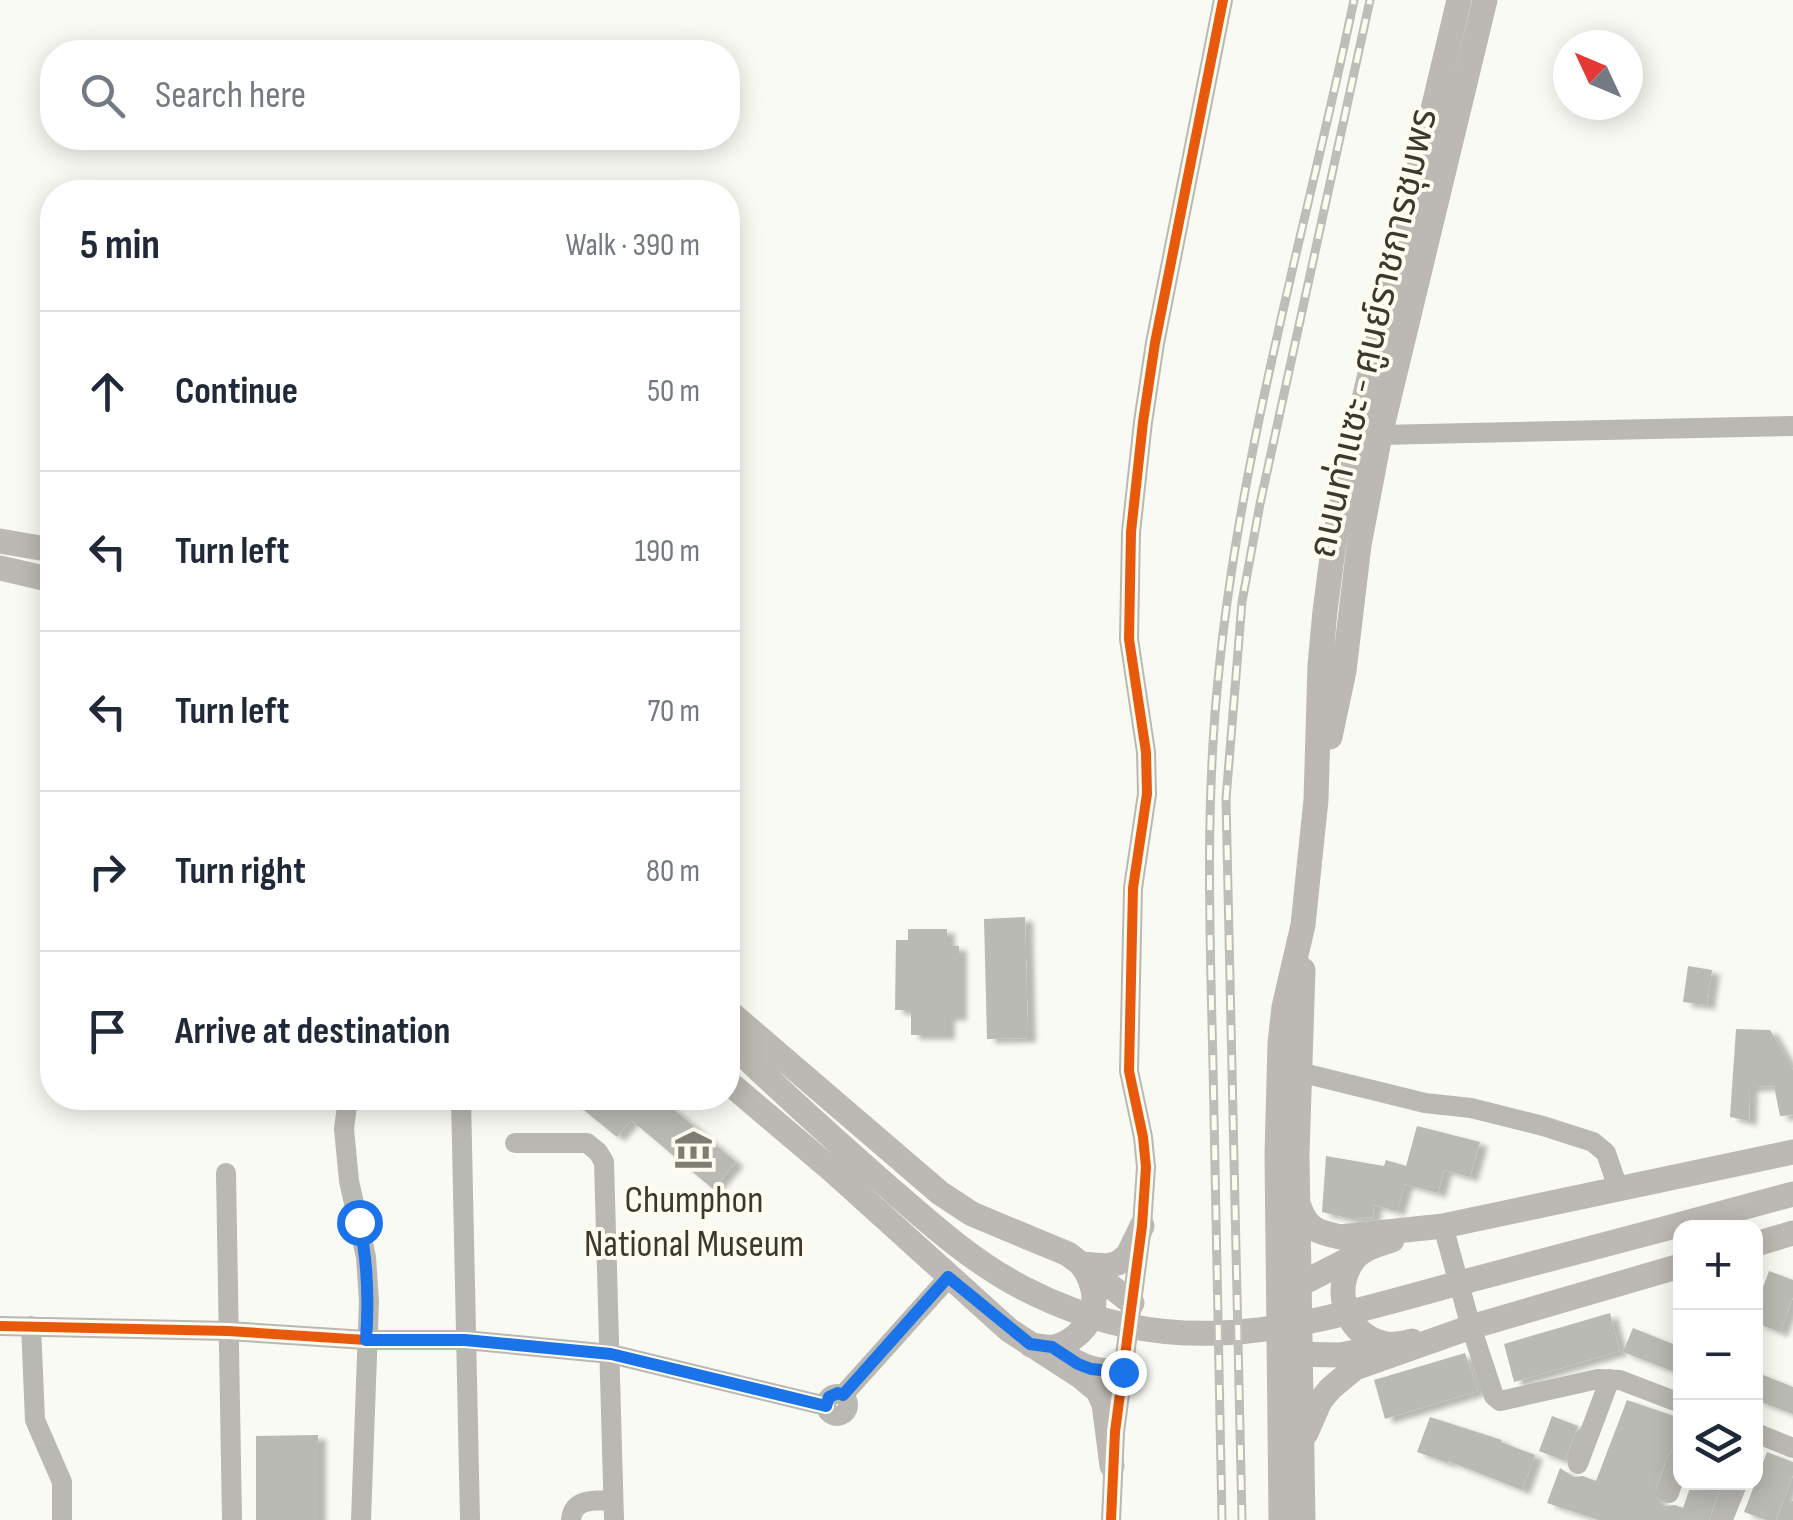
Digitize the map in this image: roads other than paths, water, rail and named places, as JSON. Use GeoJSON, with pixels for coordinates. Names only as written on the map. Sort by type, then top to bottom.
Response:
{"type":"FeatureCollection","features":[{"type":"Feature","properties":{"kind":"main road","name":"ถนนท่าแซะ - ศูนย์ราชการชุมพร"},"geometry":{"type":"LineString","coordinates":[[1367,436],[1459,0]]}},
{"type":"Feature","properties":{"kind":"main road","name":"ถนนท่าแซะ - ศูนย์ราชการชุมพร"},"geometry":{"type":"LineString","coordinates":[[1303,925],[1316,800],[1320,665],[1334,542],[1367,436],[1484,0]]}},
{"type":"Feature","properties":{"kind":"main road"},"geometry":{"type":"LineString","coordinates":[[0,541],[40,548]]}},
{"type":"Feature","properties":{"kind":"main road"},"geometry":{"type":"LineString","coordinates":[[0,568],[40,577]]}},
{"type":"Feature","properties":{"kind":"main road"},"geometry":{"type":"LineString","coordinates":[[1289,1287],[1298,1201],[1303,925]]}},
{"type":"Feature","properties":{"kind":"main road"},"geometry":{"type":"LineString","coordinates":[[1282,1520],[1290,1355],[1289,1287],[1277,1154],[1280,1043],[1284,1006],[1303,925]]}},
{"type":"Feature","properties":{"kind":"main road"},"geometry":{"type":"LineString","coordinates":[[740,1021],[940,1193],[972,1214],[1068,1254],[1132,1303]]}},
{"type":"Feature","properties":{"kind":"main road"},"geometry":{"type":"LineString","coordinates":[[740,1052],[898,1196],[984,1265],[1063,1306],[1148,1331],[1230,1334],[1276,1329],[1793,1194]]}},
{"type":"Feature","properties":{"kind":"main road"},"geometry":{"type":"LineString","coordinates":[[740,1063],[794,1104]]}},
{"type":"Feature","properties":{"kind":"main road"},"geometry":{"type":"LineString","coordinates":[[740,1092],[948,1277],[1098,1391],[1104,1404],[1112,1466]]}},
{"type":"Feature","properties":{"kind":"main road"},"geometry":{"type":"LineString","coordinates":[[1289,1287],[1398,1238],[1793,1152]]}},
{"type":"Feature","properties":{"kind":"main road"},"geometry":{"type":"LineString","coordinates":[[1298,1201],[1310,1226],[1340,1237],[1443,1226]]}},
{"type":"Feature","properties":{"kind":"main road"},"geometry":{"type":"LineString","coordinates":[[1085,1268],[1118,1264],[1128,1255],[1142,1226]]}},
{"type":"Feature","properties":{"kind":"main road"},"geometry":{"type":"LineString","coordinates":[[1763,1242],[1793,1233]]}},
{"type":"Feature","properties":{"kind":"main road"},"geometry":{"type":"LineString","coordinates":[[1360,1253],[1348,1267],[1343,1284],[1348,1316],[1368,1338],[1396,1345]]}},
{"type":"Feature","properties":{"kind":"main road"},"geometry":{"type":"LineString","coordinates":[[1041,1346],[1068,1342],[1082,1332],[1091,1318],[1095,1293],[1085,1268]]}},
{"type":"Feature","properties":{"kind":"main road"},"geometry":{"type":"LineString","coordinates":[[1290,1355],[1340,1355],[1396,1345],[1673,1268]]}},
{"type":"Feature","properties":{"kind":"main road"},"geometry":{"type":"LineString","coordinates":[[1302,1445],[1320,1401],[1355,1368],[1471,1327]]}},
{"type":"Feature","properties":{"kind":"main road"},"geometry":{"type":"LineString","coordinates":[[1041,1346],[1091,1369],[1123,1372]]}},
{"type":"Feature","properties":{"kind":"main road"},"geometry":{"type":"LineString","coordinates":[[1290,1355],[1302,1445],[1303,1520]]}},
{"type":"Feature","properties":{"kind":"street"},"geometry":{"type":"LineString","coordinates":[[1111,1520],[1112,1466],[1146,1167],[1129,1071],[1132,888],[1147,780],[1142,710],[1129,639],[1131,532],[1155,343],[1223,0]]}},
{"type":"Feature","properties":{"kind":"street"},"geometry":{"type":"LineString","coordinates":[[1367,436],[1793,426]]}},
{"type":"Feature","properties":{"kind":"street"},"geometry":{"type":"LineString","coordinates":[[1300,1072],[1425,1102],[1471,1108],[1592,1142],[1606,1153],[1618,1188]]}},
{"type":"Feature","properties":{"kind":"street"},"geometry":{"type":"LineString","coordinates":[[346,1110],[344,1129],[349,1181],[366,1257],[369,1301],[362,1520]]}},
{"type":"Feature","properties":{"kind":"street"},"geometry":{"type":"LineString","coordinates":[[461,1110],[470,1520]]}},
{"type":"Feature","properties":{"kind":"street"},"geometry":{"type":"LineString","coordinates":[[515,1142],[587,1143],[604,1162],[614,1510],[584,1501],[576,1506],[571,1520]]}},
{"type":"Feature","properties":{"kind":"street"},"geometry":{"type":"LineString","coordinates":[[226,1172],[232,1520]]}},
{"type":"Feature","properties":{"kind":"street"},"geometry":{"type":"LineString","coordinates":[[1443,1226],[1471,1327],[1494,1396],[1500,1401],[1598,1378],[1620,1380],[1673,1400]]}},
{"type":"Feature","properties":{"kind":"street"},"geometry":{"type":"LineString","coordinates":[[0,1326],[465,1340],[611,1354],[834,1400],[948,1277]]}},
{"type":"Feature","properties":{"kind":"street"},"geometry":{"type":"LineString","coordinates":[[31,1326],[35,1420],[62,1482],[62,1520]]}},
{"type":"Feature","properties":{"kind":"street"},"geometry":{"type":"LineString","coordinates":[[1578,1464],[1610,1380]]}},
{"type":"Feature","properties":{"kind":"street"},"geometry":{"type":"LineString","coordinates":[[1763,1437],[1793,1448]]}},
{"type":"Feature","properties":{"kind":"street"},"geometry":{"type":"LineString","coordinates":[[1669,1493],[1673,1481]]}},
{"type":"Feature","properties":{"kind":"street"},"geometry":{"type":"LineString","coordinates":[[1724,1519],[1735,1490]]}},
{"type":"Feature","properties":{"kind":"street"},"geometry":{"type":"LineString","coordinates":[[1790,1520],[1793,1511]]}},
{"type":"Feature","properties":{"kind":"railway"},"geometry":{"type":"LineString","coordinates":[[1222,1520],[1210,872],[1218,680],[1228,594],[1258,423],[1354,0]]}},
{"type":"Feature","properties":{"kind":"railway"},"geometry":{"type":"LineString","coordinates":[[1242,1520],[1226,799],[1242,602],[1370,0]]}},
{"type":"Feature","properties":{"kind":"place","name":"Chumphon National Museum"},"geometry":{"type":"Point","coordinates":[694,1150]}}]}
